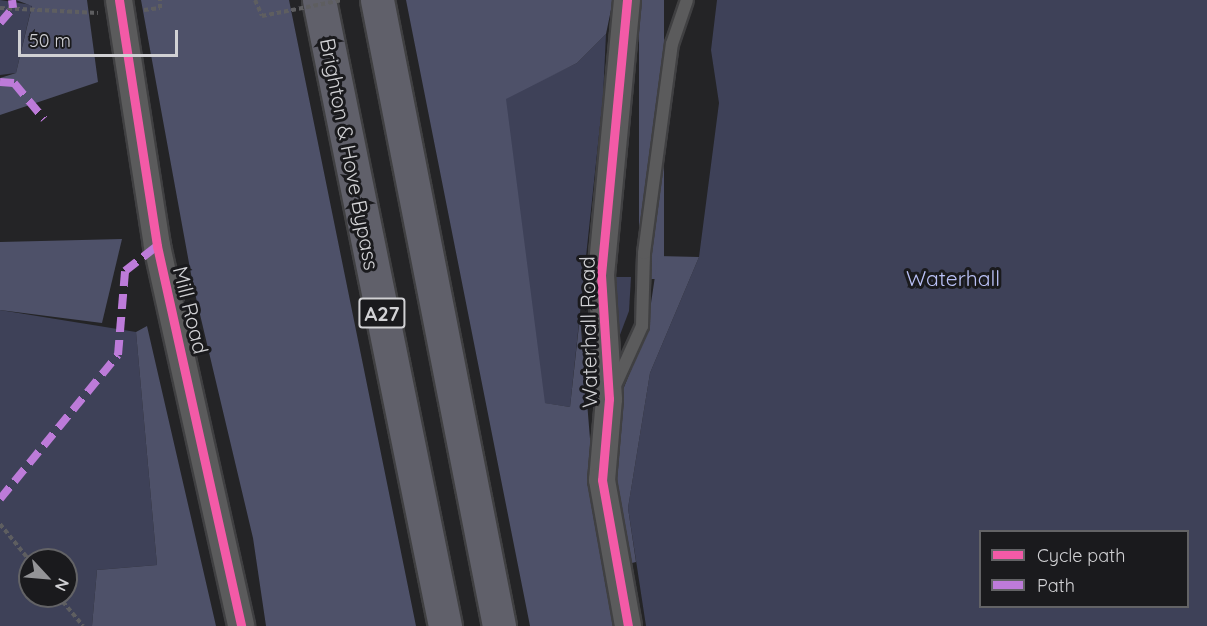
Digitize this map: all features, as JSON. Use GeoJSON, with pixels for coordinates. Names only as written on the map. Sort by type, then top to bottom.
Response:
{"type":"FeatureCollection","features":[{"type":"Feature","properties":{"kind":"highway","name":"Brighton & Hove Bypass"},"geometry":{"type":"LineString","coordinates":[[319,0],[445,626]]}},
{"type":"Feature","properties":{"kind":"highway","name":"A27"},"geometry":{"type":"LineString","coordinates":[[377,0],[499,626]]}},
{"type":"Feature","properties":{"kind":"street","name":"Waterhall Road"},"geometry":{"type":"LineString","coordinates":[[627,0],[601,276],[609,399],[602,480],[628,626]]}},
{"type":"Feature","properties":{"kind":"street","name":"Mill Road"},"geometry":{"type":"LineString","coordinates":[[120,7],[157,246],[241,626]]}},
{"type":"Feature","properties":{"kind":"lane"},"geometry":{"type":"LineString","coordinates":[[609,399],[642,326],[644,254],[672,44],[687,0]]}},
{"type":"Feature","properties":{"kind":"path"},"geometry":{"type":"LineString","coordinates":[[255,0],[262,16],[342,0]]}},
{"type":"Feature","properties":{"kind":"path"},"geometry":{"type":"LineString","coordinates":[[0,8],[120,7]]}},
{"type":"Feature","properties":{"kind":"path"},"geometry":{"type":"LineString","coordinates":[[0,524],[19,548]]}},
{"type":"Feature","properties":{"kind":"path"},"geometry":{"type":"LineString","coordinates":[[68,608],[83,626]]}},
{"type":"Feature","properties":{"kind":"green space"},"geometry":{"type":"Polygon","coordinates":[[[0,0],[32,5],[16,73],[0,75],[0,0]]]}},
{"type":"Feature","properties":{"kind":"green space","name":"Waterhall"},"geometry":{"type":"Polygon","coordinates":[[[717,0],[1207,0],[1207,626],[646,626],[628,508],[650,373],[699,257],[719,103],[711,50],[717,0]]]}},
{"type":"Feature","properties":{"kind":"green space"},"geometry":{"type":"Polygon","coordinates":[[[606,34],[603,97],[570,407],[544,403],[505,98],[577,63],[606,34]]]}},
{"type":"Feature","properties":{"kind":"green space"},"geometry":{"type":"Polygon","coordinates":[[[608,277],[631,277],[629,311],[615,348],[608,277]]]}},
{"type":"Feature","properties":{"kind":"green space"},"geometry":{"type":"Polygon","coordinates":[[[0,310],[136,332],[157,565],[97,570],[92,626],[0,626],[0,310]]]}},
{"type":"Feature","properties":{"kind":"shaded area"},"geometry":{"type":"Polygon","coordinates":[[[16,0],[87,0],[98,82],[0,115],[0,78],[16,73],[32,6],[16,0]]]}},
{"type":"Feature","properties":{"kind":"shaded area"},"geometry":{"type":"Polygon","coordinates":[[[141,0],[289,0],[416,626],[266,626],[253,538],[193,285],[141,0]]]}},
{"type":"Feature","properties":{"kind":"shaded area"},"geometry":{"type":"Polygon","coordinates":[[[406,0],[613,0],[606,34],[577,63],[506,99],[545,403],[570,407],[580,316],[595,500],[616,626],[530,626],[406,0]]]}},
{"type":"Feature","properties":{"kind":"shaded area"},"geometry":{"type":"Polygon","coordinates":[[[639,0],[664,0],[664,279],[639,279],[639,0]]]}},
{"type":"Feature","properties":{"kind":"shaded area"},"geometry":{"type":"Polygon","coordinates":[[[122,239],[102,323],[0,310],[0,242],[122,239]]]}},
{"type":"Feature","properties":{"kind":"shaded area"},"geometry":{"type":"Polygon","coordinates":[[[658,256],[699,257],[650,373],[628,508],[636,562],[624,565],[613,490],[616,407],[647,330],[658,256]]]}},
{"type":"Feature","properties":{"kind":"shaded area"},"geometry":{"type":"Polygon","coordinates":[[[147,326],[216,626],[92,626],[97,570],[157,565],[136,332],[147,326]]]}},
{"type":"Feature","properties":{"kind":"marked path"},"geometry":{"type":"LineString","coordinates":[[0,23],[13,8],[12,0]]}},
{"type":"Feature","properties":{"kind":"marked path"},"geometry":{"type":"LineString","coordinates":[[0,82],[14,83],[44,119]]}},
{"type":"Feature","properties":{"kind":"marked path"},"geometry":{"type":"LineString","coordinates":[[0,499],[118,355],[125,271],[157,246]]}},
{"type":"Feature","properties":{"kind":"cycle path"},"geometry":{"type":"LineString","coordinates":[[119,0],[157,246],[241,626]]}},
{"type":"Feature","properties":{"kind":"cycle path"},"geometry":{"type":"LineString","coordinates":[[627,0],[601,275],[609,399],[602,480],[628,626]]}}]}
